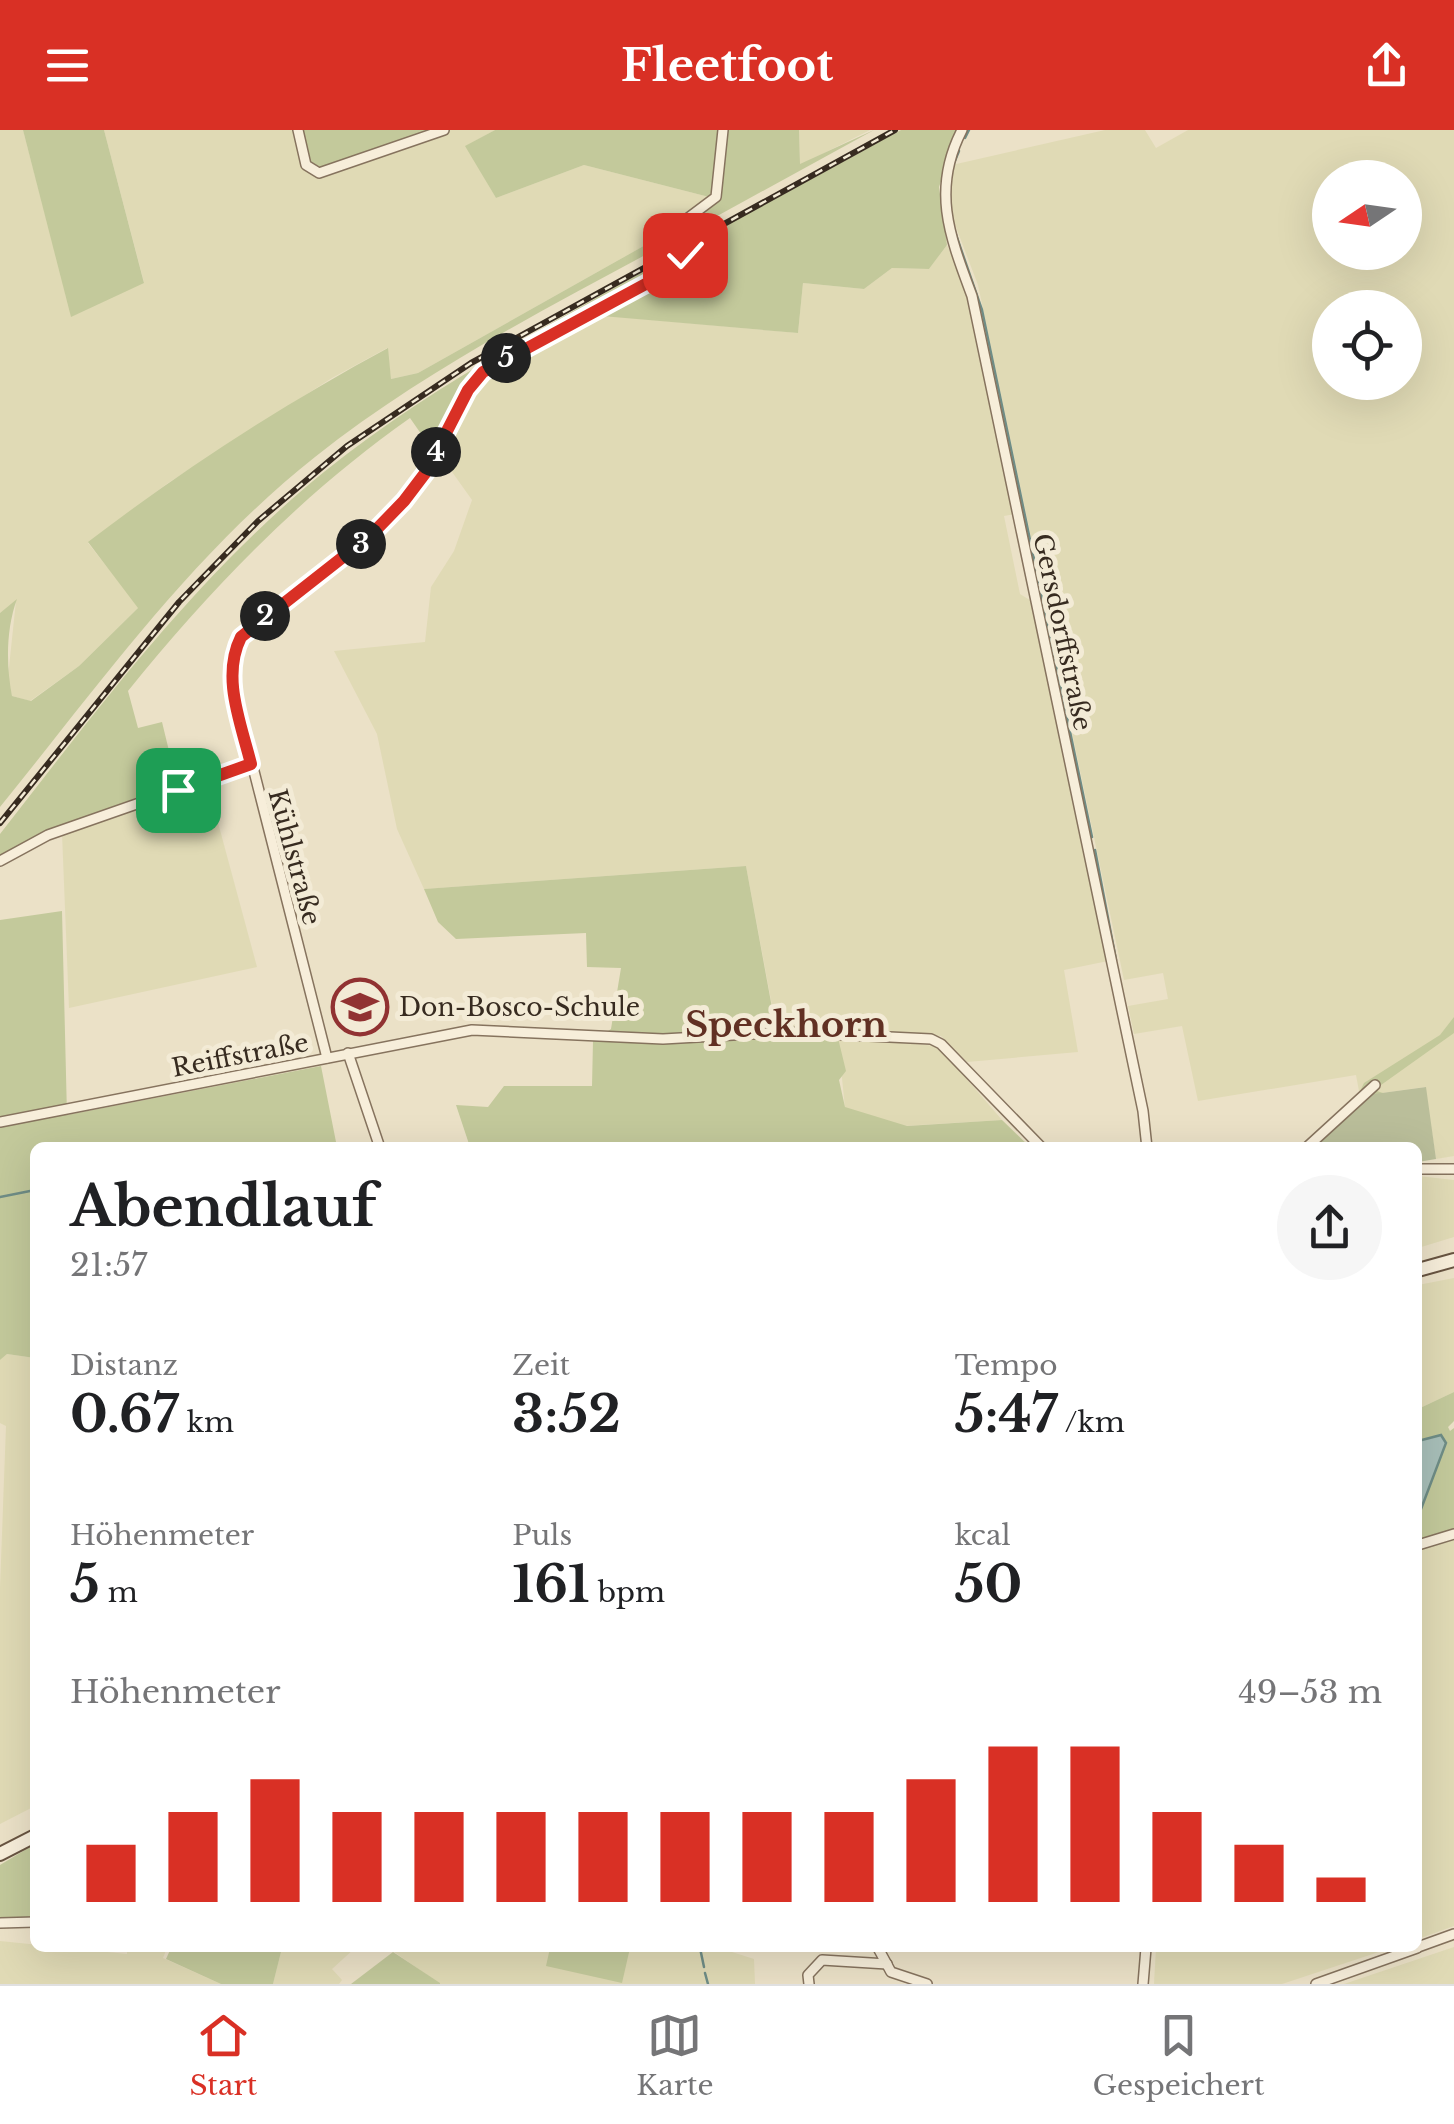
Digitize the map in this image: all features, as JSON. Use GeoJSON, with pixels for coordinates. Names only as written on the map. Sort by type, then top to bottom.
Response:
{"type":"FeatureCollection","features":[{"type":"Feature","properties":{"kind":"main road"},"geometry":{"type":"LineString","coordinates":[[1422,1269],[1454,1260]]}},
{"type":"Feature","properties":{"kind":"main road"},"geometry":{"type":"LineString","coordinates":[[1436,1265],[1454,1268]]}},
{"type":"Feature","properties":{"kind":"main road"},"geometry":{"type":"LineString","coordinates":[[0,1854],[30,1839]]}},
{"type":"Feature","properties":{"kind":"street"},"geometry":{"type":"LineString","coordinates":[[298,130],[306,165],[319,173],[444,130]]}},
{"type":"Feature","properties":{"kind":"street","name":"Kühlstraße"},"geometry":{"type":"LineString","coordinates":[[327,1058],[232,681],[234,650],[241,637],[371,535],[404,501],[426,472],[468,390],[483,372],[682,263],[685,255],[675,230],[716,197],[723,130]]}},
{"type":"Feature","properties":{"kind":"street","name":"Gersdorffstraße"},"geometry":{"type":"LineString","coordinates":[[962,130],[944,177],[944,211],[975,310],[1146,1142]]}},
{"type":"Feature","properties":{"kind":"street"},"geometry":{"type":"LineString","coordinates":[[0,861],[48,834],[251,764]]}},
{"type":"Feature","properties":{"kind":"street","name":"Reiffstraße"},"geometry":{"type":"LineString","coordinates":[[0,1122],[472,1030],[663,1038],[786,1032],[931,1040],[941,1044],[1036,1142]]}},
{"type":"Feature","properties":{"kind":"street"},"geometry":{"type":"LineString","coordinates":[[348,1053],[378,1142]]}},
{"type":"Feature","properties":{"kind":"street"},"geometry":{"type":"LineString","coordinates":[[1313,1142],[1376,1085]]}},
{"type":"Feature","properties":{"kind":"street"},"geometry":{"type":"LineString","coordinates":[[1422,1169],[1454,1169]]}},
{"type":"Feature","properties":{"kind":"street"},"geometry":{"type":"LineString","coordinates":[[1422,1544],[1454,1534]]}},
{"type":"Feature","properties":{"kind":"street"},"geometry":{"type":"LineString","coordinates":[[0,1923],[30,1922]]}},
{"type":"Feature","properties":{"kind":"street"},"geometry":{"type":"LineString","coordinates":[[1422,1945],[1454,1934]]}},
{"type":"Feature","properties":{"kind":"street"},"geometry":{"type":"LineString","coordinates":[[880,1952],[902,1979],[928,1984]]}},
{"type":"Feature","properties":{"kind":"street"},"geometry":{"type":"LineString","coordinates":[[1143,1984],[1146,1952]]}},
{"type":"Feature","properties":{"kind":"street"},"geometry":{"type":"LineString","coordinates":[[1316,1984],[1403,1952]]}},
{"type":"Feature","properties":{"kind":"street"},"geometry":{"type":"LineString","coordinates":[[809,1984],[808,1974],[822,1960],[886,1964]]}},
{"type":"Feature","properties":{"kind":"shaded area"},"geometry":{"type":"Polygon","coordinates":[[[0,130],[23,130],[72,316],[144,282],[104,130],[297,130],[313,167],[336,169],[445,130],[495,130],[466,146],[496,198],[584,165],[713,198],[674,223],[672,230],[418,373],[391,379],[387,348],[332,378],[168,483],[88,543],[139,607],[79,666],[30,701],[12,696],[8,677],[16,601],[0,613],[0,130]]]}},
{"type":"Feature","properties":{"kind":"shaded area"},"geometry":{"type":"Polygon","coordinates":[[[799,130],[870,130],[800,165],[799,130]]]}},
{"type":"Feature","properties":{"kind":"shaded area"},"geometry":{"type":"Polygon","coordinates":[[[1105,130],[1145,130],[1156,148],[1188,130],[1454,130],[1454,1156],[1436,1159],[1425,1087],[1367,1095],[1359,1091],[1356,1075],[1198,1101],[1182,1026],[1134,1034],[1128,1006],[1168,999],[1163,973],[1124,980],[978,285],[951,214],[952,165],[1105,130]]]}},
{"type":"Feature","properties":{"kind":"shaded area"},"geometry":{"type":"Polygon","coordinates":[[[947,245],[967,290],[1015,514],[1004,516],[1020,594],[1033,602],[1108,961],[1064,970],[1078,1052],[967,1062],[941,1036],[776,1027],[746,866],[424,889],[397,829],[377,734],[334,651],[425,642],[431,587],[454,551],[472,500],[440,455],[471,391],[487,374],[588,314],[798,333],[803,283],[864,289],[892,268],[929,269],[947,245]]]}},
{"type":"Feature","properties":{"kind":"shaded area"},"geometry":{"type":"Polygon","coordinates":[[[207,782],[257,967],[69,1008],[62,833],[207,782]]]}},
{"type":"Feature","properties":{"kind":"shaded area"},"geometry":{"type":"Polygon","coordinates":[[[838,1038],[938,1046],[1002,1120],[903,1126],[845,1108],[838,1038]]]}},
{"type":"Feature","properties":{"kind":"shaded area"},"geometry":{"type":"Polygon","coordinates":[[[1422,1176],[1454,1180],[1454,1237],[1422,1247],[1422,1176]]]}},
{"type":"Feature","properties":{"kind":"shaded area"},"geometry":{"type":"Polygon","coordinates":[[[1454,1278],[1454,1392],[1422,1407],[1422,1284],[1454,1278]]]}},
{"type":"Feature","properties":{"kind":"shaded area"},"geometry":{"type":"Polygon","coordinates":[[[7,1354],[30,1357],[30,1809],[0,1824],[0,1588],[6,1426],[0,1423],[0,1360],[7,1354]]]}},
{"type":"Feature","properties":{"kind":"shaded area"},"geometry":{"type":"Polygon","coordinates":[[[1454,1539],[1454,1926],[1422,1938],[1422,1550],[1454,1539]]]}},
{"type":"Feature","properties":{"kind":"shaded area"},"geometry":{"type":"Polygon","coordinates":[[[0,1941],[30,1944],[30,1952],[165,1952],[163,1958],[221,1984],[0,1984],[0,1941]]]}},
{"type":"Feature","properties":{"kind":"shaded area"},"geometry":{"type":"Polygon","coordinates":[[[1454,1947],[1454,1984],[1344,1984],[1454,1947]]]}},
{"type":"Feature","properties":{"kind":"shaded area"},"geometry":{"type":"Polygon","coordinates":[[[281,1952],[351,1952],[332,1969],[342,1980],[339,1984],[273,1984],[281,1952]]]}},
{"type":"Feature","properties":{"kind":"shaded area"},"geometry":{"type":"Polygon","coordinates":[[[394,1952],[732,1952],[754,1959],[755,1984],[440,1984],[394,1952]]]}},
{"type":"Feature","properties":{"kind":"shaded area"},"geometry":{"type":"Polygon","coordinates":[[[1156,1952],[1379,1952],[1282,1984],[1154,1984],[1156,1952]]]}},
{"type":"Feature","properties":{"kind":"green space"},"geometry":{"type":"Polygon","coordinates":[[[23,130],[104,130],[144,283],[71,317],[23,130]]]}},
{"type":"Feature","properties":{"kind":"green space"},"geometry":{"type":"Polygon","coordinates":[[[298,130],[442,130],[336,168],[313,167],[306,158],[298,130]]]}},
{"type":"Feature","properties":{"kind":"green space"},"geometry":{"type":"Polygon","coordinates":[[[495,130],[721,130],[713,198],[584,165],[496,198],[465,146],[495,130]]]}},
{"type":"Feature","properties":{"kind":"green space"},"geometry":{"type":"Polygon","coordinates":[[[726,130],[799,130],[800,164],[874,130],[679,237],[679,226],[712,206],[721,194],[726,130]]]}},
{"type":"Feature","properties":{"kind":"green space"},"geometry":{"type":"Polygon","coordinates":[[[901,130],[958,130],[939,187],[947,245],[929,269],[892,268],[864,289],[803,283],[798,333],[602,316],[606,307],[689,264],[685,248],[901,130]]]}},
{"type":"Feature","properties":{"kind":"green space"},"geometry":{"type":"Polygon","coordinates":[[[672,230],[673,240],[490,341],[400,396],[270,495],[148,623],[0,807],[0,613],[17,599],[9,635],[10,684],[12,696],[31,701],[79,666],[138,608],[88,542],[124,515],[272,415],[388,348],[391,379],[418,373],[672,230]]]}},
{"type":"Feature","properties":{"kind":"green space"},"geometry":{"type":"Polygon","coordinates":[[[679,251],[681,260],[547,331],[476,375],[433,451],[410,418],[295,511],[225,580],[128,691],[138,728],[162,722],[178,788],[46,832],[0,860],[0,834],[75,738],[192,598],[278,512],[324,472],[409,410],[497,354],[679,251]]]}},
{"type":"Feature","properties":{"kind":"green space"},"geometry":{"type":"Polygon","coordinates":[[[746,866],[777,1035],[838,1038],[846,1071],[839,1080],[845,1107],[907,1126],[1002,1120],[1025,1142],[468,1142],[456,1105],[488,1107],[504,1086],[592,1086],[593,1041],[611,1029],[621,968],[587,967],[586,933],[456,939],[438,922],[424,889],[746,866]]]}},
{"type":"Feature","properties":{"kind":"green space"},"geometry":{"type":"Polygon","coordinates":[[[62,911],[67,1115],[321,1066],[336,1142],[30,1142],[30,1357],[7,1354],[0,1360],[0,920],[62,911]]]}},
{"type":"Feature","properties":{"kind":"green space"},"geometry":{"type":"Polygon","coordinates":[[[1454,1017],[1454,1033],[1374,1090],[1398,1098],[1350,1112],[1364,1083],[1440,1035],[1454,1017]]]}},
{"type":"Feature","properties":{"kind":"green space"},"geometry":{"type":"Polygon","coordinates":[[[1426,1087],[1436,1159],[1422,1161],[1422,1142],[1316,1142],[1367,1095],[1426,1087]]]}},
{"type":"Feature","properties":{"kind":"green space"},"geometry":{"type":"Polygon","coordinates":[[[1454,1392],[1454,1421],[1448,1427],[1450,1431],[1454,1428],[1454,1529],[1422,1539],[1422,1407],[1454,1392]]]}},
{"type":"Feature","properties":{"kind":"green space"},"geometry":{"type":"Polygon","coordinates":[[[30,1847],[30,1921],[0,1922],[0,1865],[30,1847]]]}},
{"type":"Feature","properties":{"kind":"green space"},"geometry":{"type":"Polygon","coordinates":[[[169,1952],[281,1952],[273,1984],[221,1984],[166,1959],[169,1952]]]}},
{"type":"Feature","properties":{"kind":"green space"},"geometry":{"type":"Polygon","coordinates":[[[393,1952],[440,1983],[440,1984],[351,1984],[393,1952]]]}},
{"type":"Feature","properties":{"kind":"green space"},"geometry":{"type":"Polygon","coordinates":[[[549,1952],[629,1952],[622,1983],[546,1966],[549,1952]]]}},
{"type":"Feature","properties":{"kind":"water"},"geometry":{"type":"Polygon","coordinates":[[[1441,1435],[1446,1443],[1422,1506],[1422,1440],[1441,1435]]]}},
{"type":"Feature","properties":{"kind":"waterway"},"geometry":{"type":"LineString","coordinates":[[965,138],[969,130]]}},
{"type":"Feature","properties":{"kind":"waterway"},"geometry":{"type":"LineString","coordinates":[[954,163],[959,151]]}},
{"type":"Feature","properties":{"kind":"waterway"},"geometry":{"type":"LineString","coordinates":[[954,229],[982,310],[1092,837]]}},
{"type":"Feature","properties":{"kind":"waterway"},"geometry":{"type":"LineString","coordinates":[[1095,850],[1116,960]]}},
{"type":"Feature","properties":{"kind":"waterway"},"geometry":{"type":"LineString","coordinates":[[0,1197],[30,1191]]}},
{"type":"Feature","properties":{"kind":"waterway"},"geometry":{"type":"LineString","coordinates":[[701,1952],[704,1967]]}},
{"type":"Feature","properties":{"kind":"waterway"},"geometry":{"type":"LineString","coordinates":[[705,1973],[708,1984]]}},
{"type":"Feature","properties":{"kind":"railway"},"geometry":{"type":"LineString","coordinates":[[0,823],[179,602],[258,521],[347,446],[471,363],[895,130]]}},
{"type":"Feature","properties":{"kind":"place","name":"Don-Bosco-Schule"},"geometry":{"type":"Point","coordinates":[360,1007]}},
{"type":"Feature","properties":{"kind":"district","name":"Speckhorn"},"geometry":{"type":"Point","coordinates":[786,1025]}},
{"type":"Feature","properties":{"kind":"route"},"geometry":{"type":"LineString","coordinates":[[178,790],[251,764],[232,681],[234,650],[241,637],[371,535],[404,501],[426,472],[478,377],[542,336],[679,266],[685,255]]}}]}
